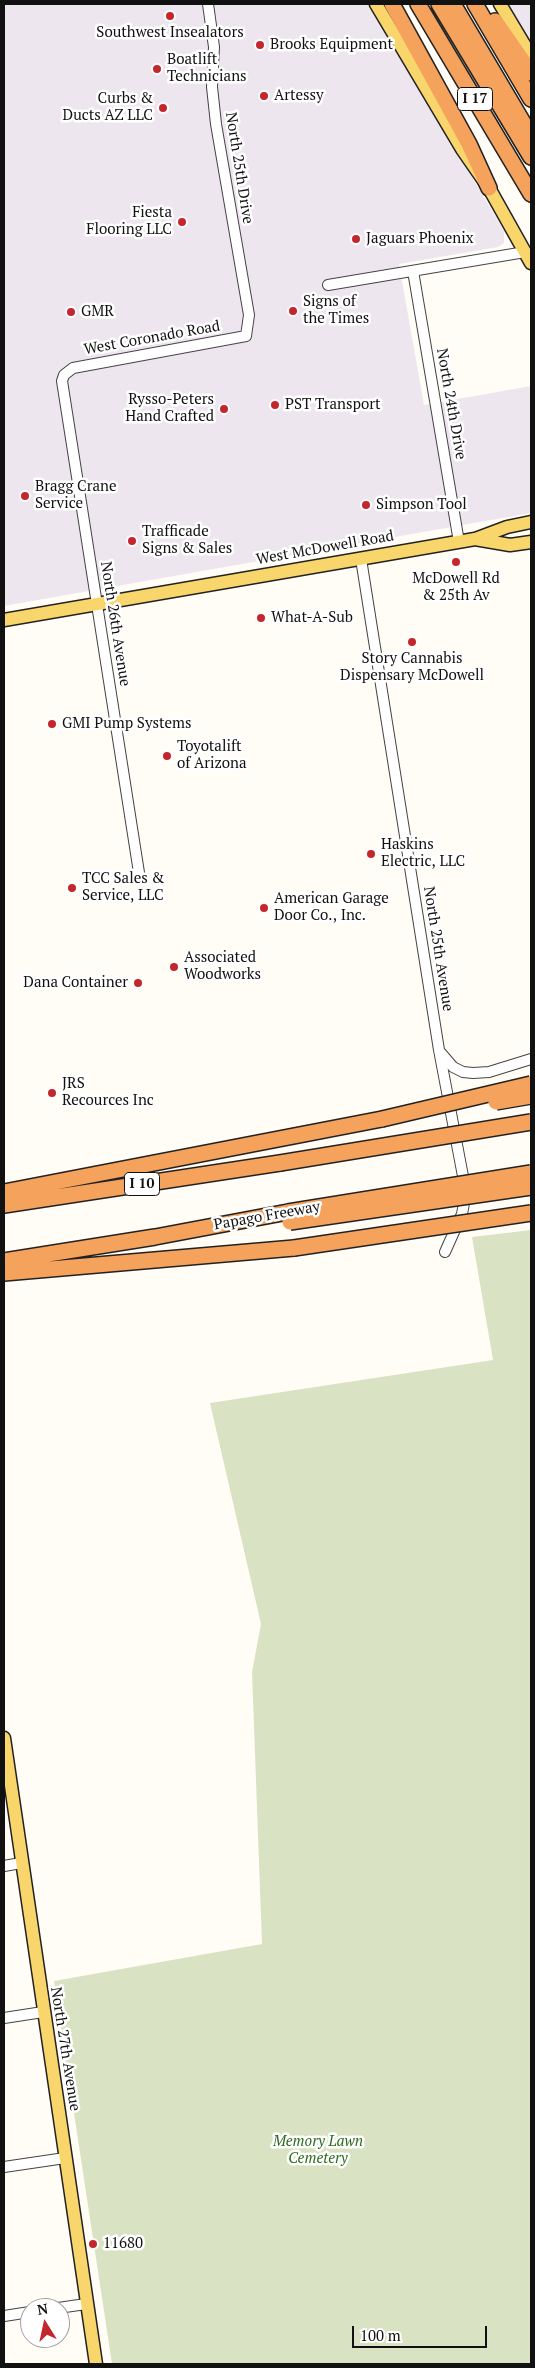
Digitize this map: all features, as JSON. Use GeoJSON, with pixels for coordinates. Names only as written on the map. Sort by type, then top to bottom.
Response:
{"type":"FeatureCollection","features":[{"type":"Feature","properties":{"kind":"highway"},"geometry":{"type":"LineString","coordinates":[[392,4],[470,144],[489,188]]}},
{"type":"Feature","properties":{"kind":"highway","name":"I 17"},"geometry":{"type":"LineString","coordinates":[[418,4],[531,194]]}},
{"type":"Feature","properties":{"kind":"highway"},"geometry":{"type":"LineString","coordinates":[[439,4],[531,158]]}},
{"type":"Feature","properties":{"kind":"highway","name":"I 17"},"geometry":{"type":"LineString","coordinates":[[453,4],[531,136]]}},
{"type":"Feature","properties":{"kind":"highway"},"geometry":{"type":"LineString","coordinates":[[475,4],[531,99]]}},
{"type":"Feature","properties":{"kind":"highway"},"geometry":{"type":"LineString","coordinates":[[484,4],[531,73]]}},
{"type":"Feature","properties":{"kind":"highway"},"geometry":{"type":"LineString","coordinates":[[382,1119],[531,1084]]}},
{"type":"Feature","properties":{"kind":"highway"},"geometry":{"type":"LineString","coordinates":[[4,1192],[276,1138],[382,1119],[531,1096]]}},
{"type":"Feature","properties":{"kind":"highway","name":"I 10"},"geometry":{"type":"LineString","coordinates":[[4,1205],[531,1122]]}},
{"type":"Feature","properties":{"kind":"highway","name":"Papago Freeway"},"geometry":{"type":"LineString","coordinates":[[4,1261],[289,1217],[531,1173]]}},
{"type":"Feature","properties":{"kind":"highway"},"geometry":{"type":"LineString","coordinates":[[289,1217],[531,1187]]}},
{"type":"Feature","properties":{"kind":"highway"},"geometry":{"type":"LineString","coordinates":[[4,1273],[294,1248],[531,1213]]}},
{"type":"Feature","properties":{"kind":"main road"},"geometry":{"type":"LineString","coordinates":[[376,4],[462,149],[489,188],[528,258]]}},
{"type":"Feature","properties":{"kind":"main road"},"geometry":{"type":"LineString","coordinates":[[500,4],[531,56]]}},
{"type":"Feature","properties":{"kind":"main road","name":"West McDowell Road"},"geometry":{"type":"LineString","coordinates":[[4,620],[459,542],[475,539],[506,527],[531,522]]}},
{"type":"Feature","properties":{"kind":"main road","name":"West McDowell Road"},"geometry":{"type":"LineString","coordinates":[[475,539],[510,545],[531,542]]}},
{"type":"Feature","properties":{"kind":"main road","name":"North 27th Avenue"},"geometry":{"type":"LineString","coordinates":[[4,1738],[96,2364]]}},
{"type":"Feature","properties":{"kind":"street","name":"North 25th Drive"},"geometry":{"type":"LineString","coordinates":[[208,4],[214,47],[212,87],[216,124],[249,315],[246,336]]}},
{"type":"Feature","properties":{"kind":"street"},"geometry":{"type":"LineString","coordinates":[[328,285],[413,271],[528,258]]}},
{"type":"Feature","properties":{"kind":"street","name":"North 24th Drive"},"geometry":{"type":"LineString","coordinates":[[413,271],[459,542]]}},
{"type":"Feature","properties":{"kind":"street","name":"West Coronado Road"},"geometry":{"type":"LineString","coordinates":[[64,375],[73,368],[246,336]]}},
{"type":"Feature","properties":{"kind":"street","name":"North 26th Avenue"},"geometry":{"type":"LineString","coordinates":[[64,375],[62,382],[140,879]]}},
{"type":"Feature","properties":{"kind":"street","name":"North 25th Avenue"},"geometry":{"type":"LineString","coordinates":[[361,559],[439,1050],[466,1192],[462,1214],[445,1252]]}},
{"type":"Feature","properties":{"kind":"street"},"geometry":{"type":"LineString","coordinates":[[439,1050],[453,1067],[463,1072],[473,1073],[489,1072],[531,1058]]}},
{"type":"Feature","properties":{"kind":"street"},"geometry":{"type":"LineString","coordinates":[[4,1866],[21,1863]]}},
{"type":"Feature","properties":{"kind":"street"},"geometry":{"type":"LineString","coordinates":[[4,2018],[43,2012]]}},
{"type":"Feature","properties":{"kind":"street"},"geometry":{"type":"LineString","coordinates":[[4,2167],[65,2158]]}},
{"type":"Feature","properties":{"kind":"street"},"geometry":{"type":"LineString","coordinates":[[70,2306],[86,2304]]}},
{"type":"Feature","properties":{"kind":"street"},"geometry":{"type":"LineString","coordinates":[[4,2316],[20,2314]]}},
{"type":"Feature","properties":{"kind":"shaded area"},"geometry":{"type":"Polygon","coordinates":[[[4,4],[370,4],[504,231],[504,243],[498,247],[399,264],[424,405],[531,386],[531,513],[4,606],[4,4]]]}},
{"type":"Feature","properties":{"kind":"shaded area"},"geometry":{"type":"Polygon","coordinates":[[[505,4],[531,4],[531,49],[505,4]]]}},
{"type":"Feature","properties":{"kind":"green space","name":"Memory Lawn Cemetery"},"geometry":{"type":"Polygon","coordinates":[[[531,1230],[531,2364],[112,2364],[54,1981],[262,1944],[252,1672],[261,1624],[210,1403],[493,1360],[472,1237],[531,1230]]]}},
{"type":"Feature","properties":{"kind":"place","name":"Southwest Insealators"},"geometry":{"type":"Point","coordinates":[170,16]}},
{"type":"Feature","properties":{"kind":"place","name":"Brooks Equipment"},"geometry":{"type":"Point","coordinates":[260,45]}},
{"type":"Feature","properties":{"kind":"place","name":"Boatlift Technicians"},"geometry":{"type":"Point","coordinates":[157,69]}},
{"type":"Feature","properties":{"kind":"place","name":"Artessy"},"geometry":{"type":"Point","coordinates":[264,96]}},
{"type":"Feature","properties":{"kind":"place","name":"Curbs & Ducts AZ LLC"},"geometry":{"type":"Point","coordinates":[163,108]}},
{"type":"Feature","properties":{"kind":"place","name":"Fiesta Flooring LLC"},"geometry":{"type":"Point","coordinates":[182,222]}},
{"type":"Feature","properties":{"kind":"place","name":"Jaguars Phoenix"},"geometry":{"type":"Point","coordinates":[356,239]}},
{"type":"Feature","properties":{"kind":"place","name":"Signs of the Times"},"geometry":{"type":"Point","coordinates":[293,311]}},
{"type":"Feature","properties":{"kind":"place","name":"GMR"},"geometry":{"type":"Point","coordinates":[71,312]}},
{"type":"Feature","properties":{"kind":"place","name":"PST Transport"},"geometry":{"type":"Point","coordinates":[275,405]}},
{"type":"Feature","properties":{"kind":"place","name":"Rysso-Peters Hand Crafted"},"geometry":{"type":"Point","coordinates":[224,409]}},
{"type":"Feature","properties":{"kind":"place","name":"Bragg Crane Service"},"geometry":{"type":"Point","coordinates":[25,496]}},
{"type":"Feature","properties":{"kind":"place","name":"Simpson Tool"},"geometry":{"type":"Point","coordinates":[366,505]}},
{"type":"Feature","properties":{"kind":"place","name":"Trafficade Signs & Sales"},"geometry":{"type":"Point","coordinates":[132,541]}},
{"type":"Feature","properties":{"kind":"place","name":"McDowell Rd & 25th Av"},"geometry":{"type":"Point","coordinates":[456,562]}},
{"type":"Feature","properties":{"kind":"place","name":"What-A-Sub"},"geometry":{"type":"Point","coordinates":[261,618]}},
{"type":"Feature","properties":{"kind":"place","name":"Story Cannabis Dispensary McDowell"},"geometry":{"type":"Point","coordinates":[412,642]}},
{"type":"Feature","properties":{"kind":"place","name":"GMI Pump Systems"},"geometry":{"type":"Point","coordinates":[52,724]}},
{"type":"Feature","properties":{"kind":"place","name":"Toyotalift of Arizona"},"geometry":{"type":"Point","coordinates":[167,756]}},
{"type":"Feature","properties":{"kind":"place","name":"Haskins Electric, LLC"},"geometry":{"type":"Point","coordinates":[371,854]}},
{"type":"Feature","properties":{"kind":"place","name":"TCC Sales & Service, LLC"},"geometry":{"type":"Point","coordinates":[72,888]}},
{"type":"Feature","properties":{"kind":"place","name":"American Garage Door Co., Inc."},"geometry":{"type":"Point","coordinates":[264,908]}},
{"type":"Feature","properties":{"kind":"place","name":"Associated Woodworks"},"geometry":{"type":"Point","coordinates":[174,967]}},
{"type":"Feature","properties":{"kind":"place","name":"Dana Container"},"geometry":{"type":"Point","coordinates":[138,983]}},
{"type":"Feature","properties":{"kind":"place","name":"JRS Recources Inc"},"geometry":{"type":"Point","coordinates":[52,1093]}},
{"type":"Feature","properties":{"kind":"place","name":"11680"},"geometry":{"type":"Point","coordinates":[93,2244]}}]}
